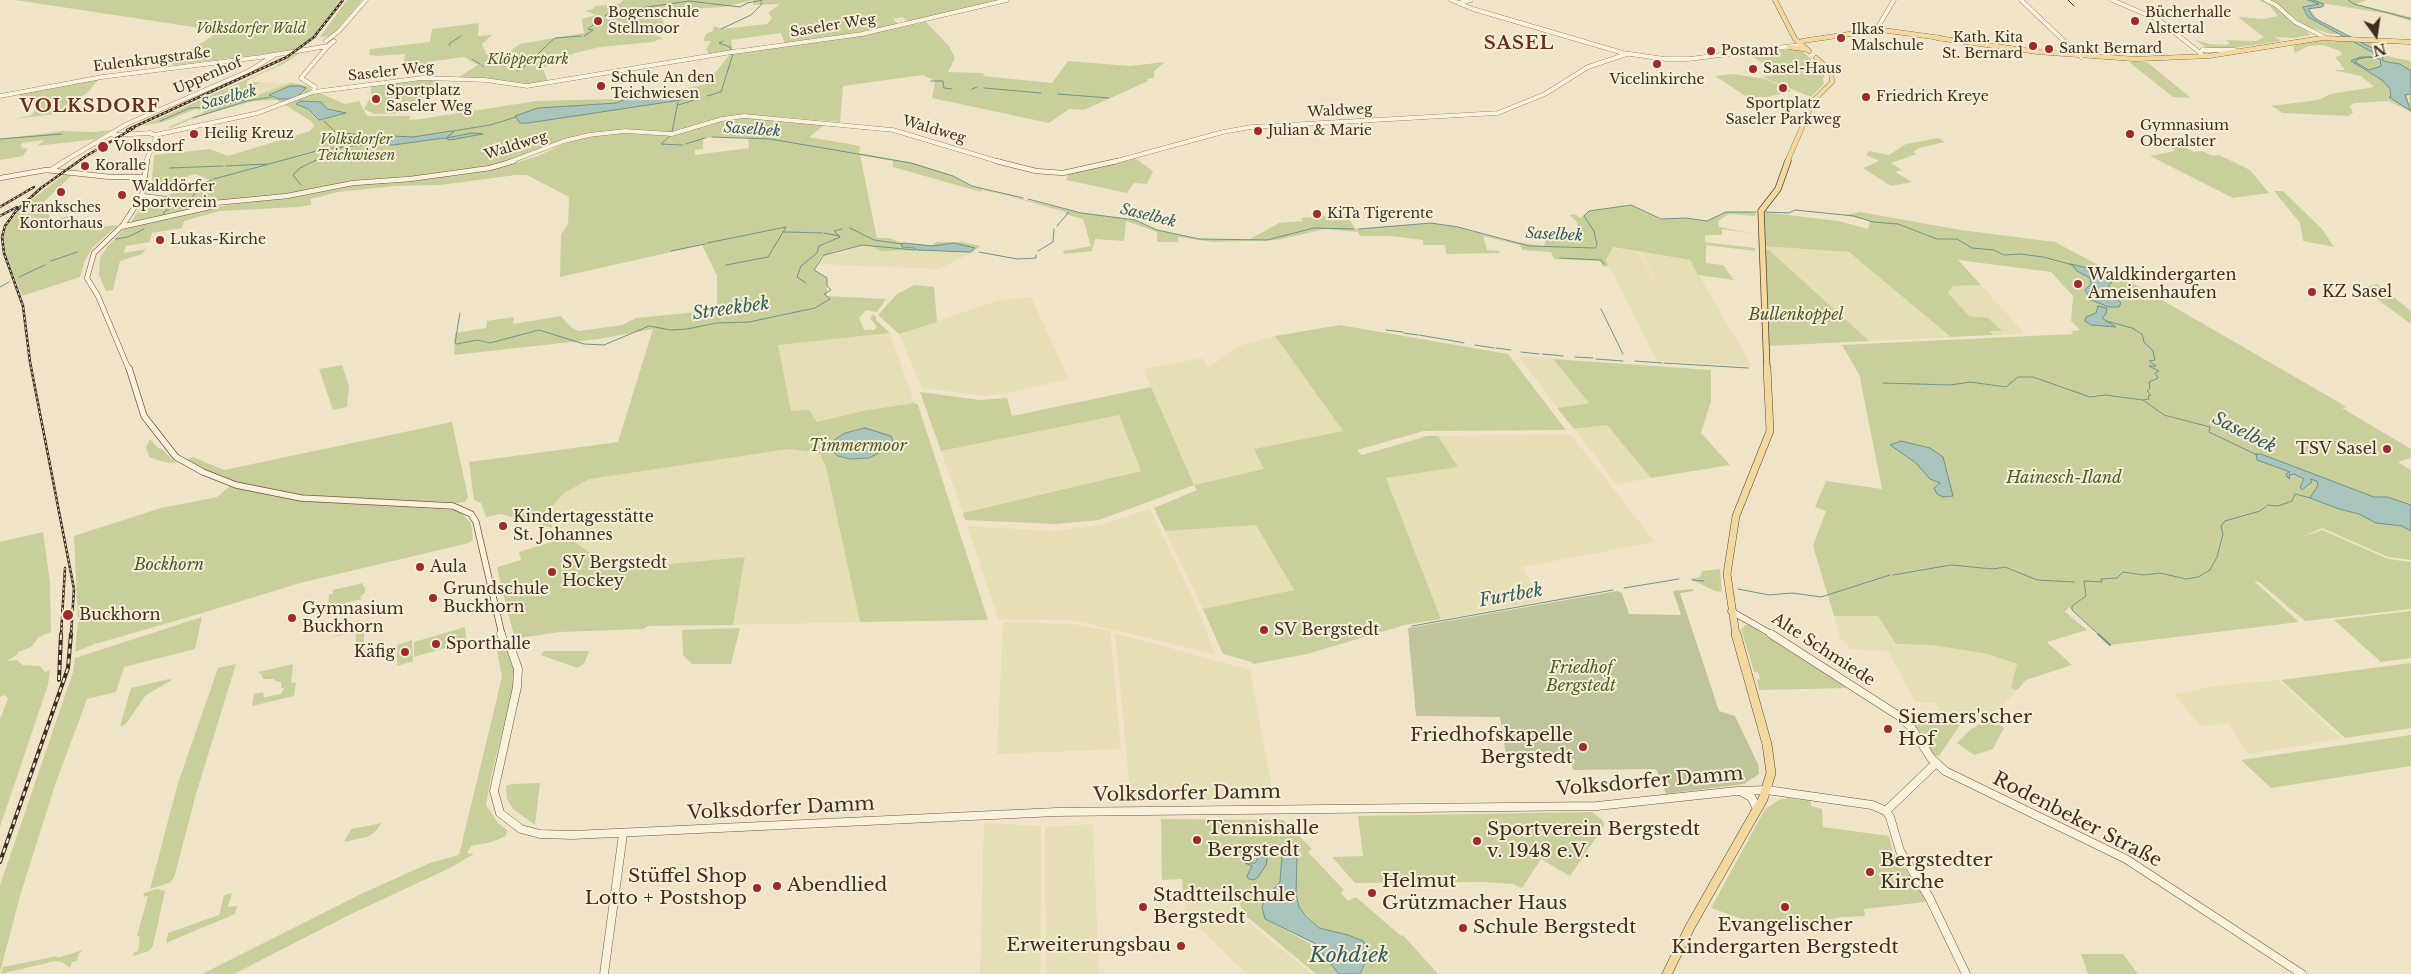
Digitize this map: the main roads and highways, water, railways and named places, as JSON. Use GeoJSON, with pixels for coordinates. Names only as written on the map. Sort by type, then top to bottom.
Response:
{"type":"FeatureCollection","features":[{"type":"Feature","properties":{"kind":"main road"},"geometry":{"type":"LineString","coordinates":[[313,92],[315,87],[303,82],[301,78],[327,43],[366,0]]}},
{"type":"Feature","properties":{"kind":"main road","name":"Saseler Weg"},"geometry":{"type":"LineString","coordinates":[[157,136],[167,132],[258,113],[313,92],[422,78],[485,80],[527,86],[709,55],[856,35],[1007,0]]}},
{"type":"Feature","properties":{"kind":"main road"},"geometry":{"type":"LineString","coordinates":[[1451,0],[1627,54],[1676,60],[1803,45]]}},
{"type":"Feature","properties":{"kind":"main road"},"geometry":{"type":"LineString","coordinates":[[1458,3],[1471,0]]}},
{"type":"Feature","properties":{"kind":"main road"},"geometry":{"type":"LineString","coordinates":[[1667,974],[1690,927],[1767,790],[1771,767],[1767,744],[1731,612],[1727,574],[1736,516],[1767,443],[1770,431],[1761,211],[1778,189],[1814,100],[1832,82],[1830,73],[1796,36],[1776,0]]}},
{"type":"Feature","properties":{"kind":"main road"},"geometry":{"type":"LineString","coordinates":[[1877,30],[1894,0]]}},
{"type":"Feature","properties":{"kind":"main road"},"geometry":{"type":"LineString","coordinates":[[2020,0],[2081,56],[2140,59],[2204,56],[2323,36]]}},
{"type":"Feature","properties":{"kind":"main road"},"geometry":{"type":"LineString","coordinates":[[2114,0],[2158,18],[2202,50],[2206,54],[2204,56]]}},
{"type":"Feature","properties":{"kind":"main road"},"geometry":{"type":"LineString","coordinates":[[2114,0],[2155,18],[2204,56]]}},
{"type":"Feature","properties":{"kind":"main road"},"geometry":{"type":"LineString","coordinates":[[2266,0],[2306,28],[2323,36]]}},
{"type":"Feature","properties":{"kind":"main road"},"geometry":{"type":"LineString","coordinates":[[2306,28],[2313,36]]}},
{"type":"Feature","properties":{"kind":"main road"},"geometry":{"type":"LineString","coordinates":[[1779,48],[1803,45],[1819,39],[1877,30],[2074,56],[2140,59]]}},
{"type":"Feature","properties":{"kind":"main road"},"geometry":{"type":"LineString","coordinates":[[2301,40],[2313,36],[2323,36],[2410,41]]}},
{"type":"Feature","properties":{"kind":"main road"},"geometry":{"type":"LineString","coordinates":[[2353,37],[2410,41]]}},
{"type":"Feature","properties":{"kind":"main road","name":"Uppenhof"},"geometry":{"type":"LineString","coordinates":[[51,170],[127,124],[245,73],[275,55],[308,49],[327,43]]}},
{"type":"Feature","properties":{"kind":"main road"},"geometry":{"type":"LineString","coordinates":[[2202,50],[2214,52],[2245,50]]}},
{"type":"Feature","properties":{"kind":"main road","name":"Waldweg"},"geometry":{"type":"LineString","coordinates":[[142,196],[198,204],[297,195],[358,183],[410,179],[485,168],[525,158],[579,137],[624,131],[668,134],[722,119],[744,116],[893,130],[1016,166],[1036,171],[1063,173],[1093,168],[1244,128],[1498,113],[1547,93],[1588,67],[1627,54]]}},
{"type":"Feature","properties":{"kind":"main road","name":"Eulenkrugstraße"},"geometry":{"type":"LineString","coordinates":[[0,96],[102,77],[270,58]]}},
{"type":"Feature","properties":{"kind":"main road"},"geometry":{"type":"LineString","coordinates":[[117,131],[122,134]]}},
{"type":"Feature","properties":{"kind":"main road"},"geometry":{"type":"LineString","coordinates":[[106,137],[122,134],[149,133],[157,136],[147,157],[142,196],[121,227]]}},
{"type":"Feature","properties":{"kind":"main road"},"geometry":{"type":"LineString","coordinates":[[0,178],[51,170],[126,178],[145,176]]}},
{"type":"Feature","properties":{"kind":"main road","name":"Waldweg"},"geometry":{"type":"LineString","coordinates":[[121,227],[224,203]]}},
{"type":"Feature","properties":{"kind":"main road","name":"Volksdorfer Damm"},"geometry":{"type":"LineString","coordinates":[[121,227],[96,250],[90,260],[87,278],[98,296],[127,363],[144,416],[181,460],[212,476],[266,492],[321,500],[453,506],[471,514],[476,522],[503,641],[512,649],[518,668],[517,687],[494,791],[499,810],[515,825],[540,834],[623,834],[1056,812],[1603,806],[1737,790],[1767,790],[1872,805],[1886,810]]}},
{"type":"Feature","properties":{"kind":"main road","name":"Alte Schmiede"},"geometry":{"type":"LineString","coordinates":[[1731,612],[1752,621],[1899,716],[1909,725],[1936,763]]}},
{"type":"Feature","properties":{"kind":"main road"},"geometry":{"type":"LineString","coordinates":[[1936,763],[1886,810],[1900,851],[1930,897],[1966,974]]}},
{"type":"Feature","properties":{"kind":"main road","name":"Rodenbeker Straße"},"geometry":{"type":"LineString","coordinates":[[1936,763],[1964,782],[2146,870],[2302,974]]}},
{"type":"Feature","properties":{"kind":"main road"},"geometry":{"type":"LineString","coordinates":[[1737,790],[1751,797],[1756,808]]}},
{"type":"Feature","properties":{"kind":"main road"},"geometry":{"type":"LineString","coordinates":[[604,974],[623,834]]}},
{"type":"Feature","properties":{"kind":"water"},"geometry":{"type":"Polygon","coordinates":[[[2308,0],[2324,4],[2322,7],[2308,9],[2314,18],[2382,53],[2384,56],[2382,60],[2400,64],[2411,71],[2411,94],[2405,95],[2411,111],[2389,97],[2391,97],[2390,89],[2382,80],[2351,61],[2360,57],[2369,57],[2374,57],[2374,53],[2308,17],[2303,7],[2319,4],[2308,0]],[[2369,57],[2358,59],[2355,62],[2369,70],[2381,66],[2380,59],[2369,57]]]}},
{"type":"Feature","properties":{"kind":"water"},"geometry":{"type":"Polygon","coordinates":[[[290,86],[306,88],[298,96],[290,99],[279,99],[269,95],[290,86]]]}},
{"type":"Feature","properties":{"kind":"water"},"geometry":{"type":"Polygon","coordinates":[[[639,93],[680,93],[681,100],[528,123],[520,123],[515,116],[538,108],[617,103],[639,93]]]}},
{"type":"Feature","properties":{"kind":"water"},"geometry":{"type":"Polygon","coordinates":[[[301,101],[321,102],[327,109],[346,113],[319,120],[308,109],[296,104],[301,101]]]}},
{"type":"Feature","properties":{"kind":"water"},"geometry":{"type":"Polygon","coordinates":[[[454,132],[446,138],[472,133],[483,134],[450,140],[444,138],[393,145],[383,145],[380,142],[393,136],[413,137],[454,132]]]}},
{"type":"Feature","properties":{"kind":"water"},"geometry":{"type":"Polygon","coordinates":[[[954,243],[975,248],[970,252],[917,250],[902,247],[901,244],[932,246],[954,243]]]}},
{"type":"Feature","properties":{"kind":"water"},"geometry":{"type":"Polygon","coordinates":[[[2071,264],[2091,269],[2108,278],[2112,282],[2109,285],[2109,292],[2121,303],[2119,307],[2109,307],[2091,300],[2085,290],[2091,284],[2090,278],[2077,271],[2071,264]]]}},
{"type":"Feature","properties":{"kind":"water"},"geometry":{"type":"Polygon","coordinates":[[[2098,306],[2107,308],[2106,314],[2102,318],[2116,327],[2091,325],[2085,321],[2086,317],[2096,313],[2098,306]]]}},
{"type":"Feature","properties":{"kind":"water"},"geometry":{"type":"Polygon","coordinates":[[[865,428],[891,436],[893,441],[890,447],[869,458],[850,459],[838,456],[830,449],[831,442],[845,433],[865,428]]]}},
{"type":"Feature","properties":{"kind":"water"},"geometry":{"type":"Polygon","coordinates":[[[1901,441],[1930,448],[1943,457],[1953,496],[1943,497],[1937,494],[1934,488],[1940,483],[1930,479],[1916,463],[1890,445],[1901,441]]]}},
{"type":"Feature","properties":{"kind":"water"},"geometry":{"type":"Polygon","coordinates":[[[2256,454],[2261,454],[2374,497],[2387,497],[2411,505],[2411,531],[2402,526],[2376,523],[2359,514],[2310,498],[2318,485],[2317,481],[2310,479],[2312,482],[2302,490],[2300,487],[2304,479],[2294,474],[2289,475],[2290,479],[2286,474],[2290,472],[2257,460],[2256,454]]]}},
{"type":"Feature","properties":{"kind":"water","name":"Kohdiek"},"geometry":{"type":"Polygon","coordinates":[[[1286,850],[1294,851],[1297,857],[1296,894],[1299,907],[1306,916],[1319,928],[1348,935],[1363,941],[1368,948],[1368,957],[1360,974],[1339,974],[1314,943],[1265,919],[1262,907],[1265,899],[1280,882],[1282,855],[1286,850]]]}},
{"type":"Feature","properties":{"kind":"water"},"geometry":{"type":"Polygon","coordinates":[[[1264,852],[1268,855],[1266,865],[1258,877],[1254,880],[1249,879],[1247,876],[1252,866],[1245,863],[1255,863],[1260,854],[1264,852]]]}},
{"type":"Feature","properties":{"kind":"waterway"},"geometry":{"type":"LineString","coordinates":[[605,16],[613,12],[689,1],[740,7],[747,3],[763,0]]}},
{"type":"Feature","properties":{"kind":"waterway"},"geometry":{"type":"LineString","coordinates":[[2348,0],[2354,4],[2411,19]]}},
{"type":"Feature","properties":{"kind":"waterway"},"geometry":{"type":"LineString","coordinates":[[721,29],[751,15],[762,4],[761,2]]}},
{"type":"Feature","properties":{"kind":"waterway"},"geometry":{"type":"LineString","coordinates":[[584,36],[593,30],[588,29],[602,18]]}},
{"type":"Feature","properties":{"kind":"waterway"},"geometry":{"type":"LineString","coordinates":[[450,46],[449,44],[461,36]]}},
{"type":"Feature","properties":{"kind":"waterway"},"geometry":{"type":"LineString","coordinates":[[547,45],[555,38],[581,36]]}},
{"type":"Feature","properties":{"kind":"waterway"},"geometry":{"type":"LineString","coordinates":[[723,41],[719,43],[730,47],[731,51]]}},
{"type":"Feature","properties":{"kind":"waterway"},"geometry":{"type":"LineString","coordinates":[[538,54],[546,46]]}},
{"type":"Feature","properties":{"kind":"waterway"},"geometry":{"type":"LineString","coordinates":[[707,96],[721,92],[733,54]]}},
{"type":"Feature","properties":{"kind":"waterway"},"geometry":{"type":"LineString","coordinates":[[517,71],[523,68],[531,57],[537,55]]}},
{"type":"Feature","properties":{"kind":"waterway"},"geometry":{"type":"LineString","coordinates":[[472,59],[480,64]]}},
{"type":"Feature","properties":{"kind":"waterway"},"geometry":{"type":"LineString","coordinates":[[931,81],[943,81],[944,88],[952,89]]}},
{"type":"Feature","properties":{"kind":"waterway"},"geometry":{"type":"LineString","coordinates":[[972,89],[977,87]]}},
{"type":"Feature","properties":{"kind":"waterway"},"geometry":{"type":"LineString","coordinates":[[984,88],[1041,93]]}},
{"type":"Feature","properties":{"kind":"waterway"},"geometry":{"type":"LineString","coordinates":[[1058,94],[1109,98]]}},
{"type":"Feature","properties":{"kind":"waterway","name":"Saselbek"},"geometry":{"type":"LineString","coordinates":[[193,118],[247,101],[271,97]]}},
{"type":"Feature","properties":{"kind":"waterway"},"geometry":{"type":"LineString","coordinates":[[678,105],[701,98]]}},
{"type":"Feature","properties":{"kind":"waterway","name":"Saselbek"},"geometry":{"type":"LineString","coordinates":[[160,121],[190,108],[216,107],[248,99]]}},
{"type":"Feature","properties":{"kind":"waterway","name":"Saselbek"},"geometry":{"type":"LineString","coordinates":[[672,132],[678,102]]}},
{"type":"Feature","properties":{"kind":"waterway","name":"Saselbek"},"geometry":{"type":"LineString","coordinates":[[453,131],[490,125],[516,117]]}},
{"type":"Feature","properties":{"kind":"waterway","name":"Saselbek"},"geometry":{"type":"LineString","coordinates":[[324,121],[335,132],[389,138]]}},
{"type":"Feature","properties":{"kind":"waterway","name":"Saselbek"},"geometry":{"type":"LineString","coordinates":[[0,139],[62,134]]}},
{"type":"Feature","properties":{"kind":"waterway","name":"Saselbek"},"geometry":{"type":"LineString","coordinates":[[670,136],[661,144],[682,145]]}},
{"type":"Feature","properties":{"kind":"waterway","name":"Saselbek"},"geometry":{"type":"LineString","coordinates":[[712,137],[770,139],[911,163],[953,176],[972,186],[1023,198]]}},
{"type":"Feature","properties":{"kind":"waterway","name":"Saselbek"},"geometry":{"type":"LineString","coordinates":[[686,144],[705,138]]}},
{"type":"Feature","properties":{"kind":"waterway"},"geometry":{"type":"LineString","coordinates":[[343,147],[381,143]]}},
{"type":"Feature","properties":{"kind":"waterway"},"geometry":{"type":"LineString","coordinates":[[214,179],[324,149],[343,147]]}},
{"type":"Feature","properties":{"kind":"waterway"},"geometry":{"type":"LineString","coordinates":[[301,185],[293,175],[300,168],[343,147]]}},
{"type":"Feature","properties":{"kind":"waterway"},"geometry":{"type":"LineString","coordinates":[[226,166],[267,164]]}},
{"type":"Feature","properties":{"kind":"waterway"},"geometry":{"type":"LineString","coordinates":[[170,168],[223,166]]}},
{"type":"Feature","properties":{"kind":"waterway"},"geometry":{"type":"LineString","coordinates":[[190,200],[203,183],[212,180]]}},
{"type":"Feature","properties":{"kind":"waterway","name":"Saselbek"},"geometry":{"type":"LineString","coordinates":[[1028,199],[1081,213],[1135,220],[1157,230],[1199,239],[1267,240],[1314,228],[1354,229]]}},
{"type":"Feature","properties":{"kind":"waterway"},"geometry":{"type":"LineString","coordinates":[[163,215],[165,211],[180,204]]}},
{"type":"Feature","properties":{"kind":"waterway","name":"Saselbek"},"geometry":{"type":"LineString","coordinates":[[1359,229],[1431,223],[1458,227],[1529,246],[1595,248],[1597,245],[1594,231],[1584,216],[1589,211],[1631,205],[1661,219],[1686,218],[1707,221],[1726,212],[1756,212]]}},
{"type":"Feature","properties":{"kind":"waterway","name":"Saselbek"},"geometry":{"type":"LineString","coordinates":[[1766,212],[1789,213],[1795,210],[1854,216],[1873,222],[1898,224],[1937,239],[1957,239],[1972,248],[1994,250],[2004,255],[2020,254],[2043,257],[2073,265]]}},
{"type":"Feature","properties":{"kind":"waterway","name":"Streekbek"},"geometry":{"type":"LineString","coordinates":[[1057,226],[1069,212]]}},
{"type":"Feature","properties":{"kind":"waterway"},"geometry":{"type":"LineString","coordinates":[[707,243],[786,227],[783,232]]}},
{"type":"Feature","properties":{"kind":"waterway"},"geometry":{"type":"LineString","coordinates":[[850,228],[874,240],[902,244]]}},
{"type":"Feature","properties":{"kind":"waterway"},"geometry":{"type":"LineString","coordinates":[[116,239],[128,237],[144,229]]}},
{"type":"Feature","properties":{"kind":"waterway"},"geometry":{"type":"LineString","coordinates":[[839,236],[834,231],[842,229]]}},
{"type":"Feature","properties":{"kind":"waterway","name":"Streekbek"},"geometry":{"type":"LineString","coordinates":[[1038,251],[1053,242],[1054,229]]}},
{"type":"Feature","properties":{"kind":"waterway"},"geometry":{"type":"LineString","coordinates":[[726,265],[768,257],[783,232]]}},
{"type":"Feature","properties":{"kind":"waterway"},"geometry":{"type":"LineString","coordinates":[[788,232],[822,233]]}},
{"type":"Feature","properties":{"kind":"waterway"},"geometry":{"type":"LineString","coordinates":[[824,233],[839,236]]}},
{"type":"Feature","properties":{"kind":"waterway"},"geometry":{"type":"LineString","coordinates":[[806,283],[797,277],[801,266],[817,253],[819,246],[840,237],[839,236]]}},
{"type":"Feature","properties":{"kind":"waterway"},"geometry":{"type":"LineString","coordinates":[[671,251],[705,244]]}},
{"type":"Feature","properties":{"kind":"waterway","name":"Streekbek"},"geometry":{"type":"LineString","coordinates":[[460,313],[455,343],[457,344],[477,340],[490,343],[539,330],[584,344],[604,345],[649,326],[671,330],[687,329],[716,323],[749,322],[815,308],[830,299],[824,294],[831,290],[827,286],[827,278],[814,270],[824,255],[862,245],[915,250]]}},
{"type":"Feature","properties":{"kind":"waterway"},"geometry":{"type":"LineString","coordinates":[[51,261],[77,252]]}},
{"type":"Feature","properties":{"kind":"waterway","name":"Streekbek"},"geometry":{"type":"LineString","coordinates":[[979,252],[1017,259],[1036,258],[1036,255]]}},
{"type":"Feature","properties":{"kind":"waterway"},"geometry":{"type":"LineString","coordinates":[[1560,258],[1601,260],[1604,264]]}},
{"type":"Feature","properties":{"kind":"waterway"},"geometry":{"type":"LineString","coordinates":[[19,277],[45,265]]}},
{"type":"Feature","properties":{"kind":"waterway"},"geometry":{"type":"LineString","coordinates":[[0,287],[9,282]]}},
{"type":"Feature","properties":{"kind":"waterway"},"geometry":{"type":"LineString","coordinates":[[1601,309],[1623,354]]}},
{"type":"Feature","properties":{"kind":"waterway","name":"Saselbek"},"geometry":{"type":"LineString","coordinates":[[2106,321],[2132,328],[2142,334],[2144,342],[2153,351],[2155,360],[2149,361],[2156,366],[2149,366],[2159,371],[2155,373],[2158,378],[2149,382],[2150,388],[2147,391],[2151,395],[2148,396],[2149,399],[2143,400]]}},
{"type":"Feature","properties":{"kind":"waterway"},"geometry":{"type":"LineString","coordinates":[[1386,330],[1403,332]]}},
{"type":"Feature","properties":{"kind":"waterway"},"geometry":{"type":"LineString","coordinates":[[1404,333],[1418,335]]}},
{"type":"Feature","properties":{"kind":"waterway"},"geometry":{"type":"LineString","coordinates":[[1419,335],[1442,339]]}},
{"type":"Feature","properties":{"kind":"waterway"},"geometry":{"type":"LineString","coordinates":[[1443,339],[1464,343]]}},
{"type":"Feature","properties":{"kind":"waterway"},"geometry":{"type":"LineString","coordinates":[[1475,345],[1494,348]]}},
{"type":"Feature","properties":{"kind":"waterway"},"geometry":{"type":"LineString","coordinates":[[1496,348],[1511,350]]}},
{"type":"Feature","properties":{"kind":"waterway"},"geometry":{"type":"LineString","coordinates":[[1521,352],[1539,354]]}},
{"type":"Feature","properties":{"kind":"waterway"},"geometry":{"type":"LineString","coordinates":[[1542,354],[1553,355]]}},
{"type":"Feature","properties":{"kind":"waterway"},"geometry":{"type":"LineString","coordinates":[[1554,355],[1563,356]]}},
{"type":"Feature","properties":{"kind":"waterway"},"geometry":{"type":"LineString","coordinates":[[1575,357],[1593,358]]}},
{"type":"Feature","properties":{"kind":"waterway"},"geometry":{"type":"LineString","coordinates":[[1596,359],[1623,361]]}},
{"type":"Feature","properties":{"kind":"waterway"},"geometry":{"type":"LineString","coordinates":[[1635,361],[1662,363]]}},
{"type":"Feature","properties":{"kind":"waterway"},"geometry":{"type":"LineString","coordinates":[[1664,363],[1748,368]]}},
{"type":"Feature","properties":{"kind":"waterway"},"geometry":{"type":"LineString","coordinates":[[1883,383],[1951,385],[1970,382],[2006,387],[2018,377],[2033,377],[2090,397],[2105,395],[2143,400]]}},
{"type":"Feature","properties":{"kind":"waterway","name":"Saselbek"},"geometry":{"type":"LineString","coordinates":[[2143,400],[2164,415],[2210,427],[2209,432],[2257,455]]}},
{"type":"Feature","properties":{"kind":"waterway","name":"Furtbek"},"geometry":{"type":"LineString","coordinates":[[2099,635],[2072,610],[2072,606],[2086,596],[2084,581],[2102,582],[2101,579],[2117,578],[2123,572],[2144,575],[2160,573],[2186,579],[2198,577],[2210,570],[2217,557],[2223,534],[2221,526],[2225,521],[2260,511],[2268,505],[2278,506],[2292,501],[2295,494],[2311,498]]}},
{"type":"Feature","properties":{"kind":"waterway","name":"Furtbek"},"geometry":{"type":"LineString","coordinates":[[1893,575],[1951,565],[1993,569],[2005,567],[2037,580],[2074,582]]}},
{"type":"Feature","properties":{"kind":"waterway","name":"Furtbek"},"geometry":{"type":"LineString","coordinates":[[1738,589],[1769,595],[1792,593],[1821,597],[1890,575]]}},
{"type":"Feature","properties":{"kind":"waterway","name":"Furtbek"},"geometry":{"type":"LineString","coordinates":[[1624,588],[1679,579]]}},
{"type":"Feature","properties":{"kind":"waterway","name":"Furtbek"},"geometry":{"type":"LineString","coordinates":[[1692,580],[1704,581]]}},
{"type":"Feature","properties":{"kind":"waterway","name":"Furtbek"},"geometry":{"type":"LineString","coordinates":[[1412,626],[1613,590]]}},
{"type":"Feature","properties":{"kind":"waterway"},"geometry":{"type":"LineString","coordinates":[[2098,634],[2110,645]]}},
{"type":"Feature","properties":{"kind":"tram line"},"geometry":{"type":"LineString","coordinates":[[2068,0],[2074,6]]}},
{"type":"Feature","properties":{"kind":"railway"},"geometry":{"type":"LineString","coordinates":[[127,130],[287,57],[314,37],[343,0]]}},
{"type":"Feature","properties":{"kind":"railway"},"geometry":{"type":"LineString","coordinates":[[71,635],[74,589],[30,362],[23,306],[4,253],[2,237],[5,226],[16,211],[41,188],[86,156],[134,128]]}},
{"type":"Feature","properties":{"kind":"railway"},"geometry":{"type":"LineString","coordinates":[[0,207],[34,187]]}},
{"type":"Feature","properties":{"kind":"railway"},"geometry":{"type":"LineString","coordinates":[[0,216],[17,207]]}},
{"type":"Feature","properties":{"kind":"railway"},"geometry":{"type":"LineString","coordinates":[[61,635],[65,568]]}},
{"type":"Feature","properties":{"kind":"railway"},"geometry":{"type":"LineString","coordinates":[[59,680],[61,634]]}},
{"type":"Feature","properties":{"kind":"railway"},"geometry":{"type":"LineString","coordinates":[[0,862],[68,668],[71,634]]}},
{"type":"Feature","properties":{"kind":"place","name":"Bogenschule Stellmoor"},"geometry":{"type":"Point","coordinates":[598,21]}},
{"type":"Feature","properties":{"kind":"place","name":"Bücherhalle Alstertal"},"geometry":{"type":"Point","coordinates":[2135,21]}},
{"type":"Feature","properties":{"kind":"place","name":"Ilkas Malschule"},"geometry":{"type":"Point","coordinates":[1841,38]}},
{"type":"Feature","properties":{"kind":"place","name":"Kath. Kita St. Bernard"},"geometry":{"type":"Point","coordinates":[2033,46]}},
{"type":"Feature","properties":{"kind":"place","name":"Sankt Bernard"},"geometry":{"type":"Point","coordinates":[2049,49]}},
{"type":"Feature","properties":{"kind":"place","name":"Postamt"},"geometry":{"type":"Point","coordinates":[1711,51]}},
{"type":"Feature","properties":{"kind":"place","name":"Vicelinkirche"},"geometry":{"type":"Point","coordinates":[1657,64]}},
{"type":"Feature","properties":{"kind":"place","name":"Sasel-Haus"},"geometry":{"type":"Point","coordinates":[1753,69]}},
{"type":"Feature","properties":{"kind":"place","name":"Schule An den Teichwiesen"},"geometry":{"type":"Point","coordinates":[601,86]}},
{"type":"Feature","properties":{"kind":"place","name":"Sportplatz Saseler Parkweg"},"geometry":{"type":"Point","coordinates":[1783,88]}},
{"type":"Feature","properties":{"kind":"place","name":"Friedrich Kreye"},"geometry":{"type":"Point","coordinates":[1866,97]}},
{"type":"Feature","properties":{"kind":"place","name":"Sportplatz Saseler Weg"},"geometry":{"type":"Point","coordinates":[376,99]}},
{"type":"Feature","properties":{"kind":"place","name":"Julian & Marie"},"geometry":{"type":"Point","coordinates":[1258,131]}},
{"type":"Feature","properties":{"kind":"place","name":"Heilig Kreuz"},"geometry":{"type":"Point","coordinates":[194,134]}},
{"type":"Feature","properties":{"kind":"place","name":"Gymnasium Oberalster"},"geometry":{"type":"Point","coordinates":[2130,134]}},
{"type":"Feature","properties":{"kind":"place","name":"Volksdorf"},"geometry":{"type":"Point","coordinates":[103,147]}},
{"type":"Feature","properties":{"kind":"place","name":"Koralle"},"geometry":{"type":"Point","coordinates":[85,166]}},
{"type":"Feature","properties":{"kind":"place","name":"Franksches Kontorhaus"},"geometry":{"type":"Point","coordinates":[61,192]}},
{"type":"Feature","properties":{"kind":"place","name":"Walddörfer Sportverein"},"geometry":{"type":"Point","coordinates":[122,195]}},
{"type":"Feature","properties":{"kind":"place","name":"KiTa Tigerente"},"geometry":{"type":"Point","coordinates":[1317,214]}},
{"type":"Feature","properties":{"kind":"place","name":"Lukas-Kirche"},"geometry":{"type":"Point","coordinates":[160,240]}},
{"type":"Feature","properties":{"kind":"place","name":"Waldkindergarten Ameisenhaufen"},"geometry":{"type":"Point","coordinates":[2078,284]}},
{"type":"Feature","properties":{"kind":"place","name":"KZ Sasel"},"geometry":{"type":"Point","coordinates":[2312,292]}},
{"type":"Feature","properties":{"kind":"place","name":"TSV Sasel"},"geometry":{"type":"Point","coordinates":[2387,449]}},
{"type":"Feature","properties":{"kind":"place","name":"Kindertagesstätte St. Johannes"},"geometry":{"type":"Point","coordinates":[503,526]}},
{"type":"Feature","properties":{"kind":"place","name":"Aula"},"geometry":{"type":"Point","coordinates":[420,567]}},
{"type":"Feature","properties":{"kind":"place","name":"SV Bergstedt Hockey"},"geometry":{"type":"Point","coordinates":[552,572]}},
{"type":"Feature","properties":{"kind":"place","name":"Grundschule Buckhorn"},"geometry":{"type":"Point","coordinates":[433,598]}},
{"type":"Feature","properties":{"kind":"place","name":"Buckhorn"},"geometry":{"type":"Point","coordinates":[68,615]}},
{"type":"Feature","properties":{"kind":"place","name":"Gymnasium Buckhorn"},"geometry":{"type":"Point","coordinates":[292,618]}},
{"type":"Feature","properties":{"kind":"place","name":"SV Bergstedt"},"geometry":{"type":"Point","coordinates":[1264,630]}},
{"type":"Feature","properties":{"kind":"place","name":"Sporthalle"},"geometry":{"type":"Point","coordinates":[436,644]}},
{"type":"Feature","properties":{"kind":"place","name":"Käfig"},"geometry":{"type":"Point","coordinates":[405,652]}},
{"type":"Feature","properties":{"kind":"place","name":"Siemers'scher Hof"},"geometry":{"type":"Point","coordinates":[1888,729]}},
{"type":"Feature","properties":{"kind":"place","name":"Friedhofskapelle Bergstedt"},"geometry":{"type":"Point","coordinates":[1583,747]}},
{"type":"Feature","properties":{"kind":"place","name":"Tennishalle Bergstedt"},"geometry":{"type":"Point","coordinates":[1197,840]}},
{"type":"Feature","properties":{"kind":"place","name":"Sportverein Bergstedt v. 1948 e.V."},"geometry":{"type":"Point","coordinates":[1477,841]}},
{"type":"Feature","properties":{"kind":"place","name":"Bergstedter Kirche"},"geometry":{"type":"Point","coordinates":[1870,872]}},
{"type":"Feature","properties":{"kind":"place","name":"Abendlied"},"geometry":{"type":"Point","coordinates":[777,886]}},
{"type":"Feature","properties":{"kind":"place","name":"Stüffel Shop Lotto + Postshop"},"geometry":{"type":"Point","coordinates":[757,888]}},
{"type":"Feature","properties":{"kind":"place","name":"Helmut Grützmacher Haus"},"geometry":{"type":"Point","coordinates":[1372,893]}},
{"type":"Feature","properties":{"kind":"place","name":"Stadtteilschule Bergstedt"},"geometry":{"type":"Point","coordinates":[1143,907]}},
{"type":"Feature","properties":{"kind":"place","name":"Evangelischer Kindergarten Bergstedt"},"geometry":{"type":"Point","coordinates":[1785,907]}},
{"type":"Feature","properties":{"kind":"place","name":"Schule Bergstedt"},"geometry":{"type":"Point","coordinates":[1463,928]}},
{"type":"Feature","properties":{"kind":"place","name":"Erweiterungsbau"},"geometry":{"type":"Point","coordinates":[1181,946]}},
{"type":"Feature","properties":{"kind":"district","name":"SASEL"},"geometry":{"type":"Point","coordinates":[1519,44]}},
{"type":"Feature","properties":{"kind":"district","name":"VOLKSDORF"},"geometry":{"type":"Point","coordinates":[90,107]}},
{"type":"Feature","properties":{"kind":"park label","name":"Volksdorfer Wald"},"geometry":{"type":"Point","coordinates":[251,29]}},
{"type":"Feature","properties":{"kind":"park label","name":"Klöpperpark"},"geometry":{"type":"Point","coordinates":[528,60]}},
{"type":"Feature","properties":{"kind":"park label","name":"Volksdorfer Teichwiesen"},"geometry":{"type":"Point","coordinates":[356,148]}},
{"type":"Feature","properties":{"kind":"park label","name":"Bullenkoppel"},"geometry":{"type":"Point","coordinates":[1796,315]}},
{"type":"Feature","properties":{"kind":"park label","name":"Timmermoor"},"geometry":{"type":"Point","coordinates":[858,446]}},
{"type":"Feature","properties":{"kind":"park label","name":"Hainesch-Iland"},"geometry":{"type":"Point","coordinates":[2064,478]}},
{"type":"Feature","properties":{"kind":"park label","name":"Bockhorn"},"geometry":{"type":"Point","coordinates":[169,565]}},
{"type":"Feature","properties":{"kind":"park label","name":"Friedhof Bergstedt"},"geometry":{"type":"Point","coordinates":[1581,677]}}]}
